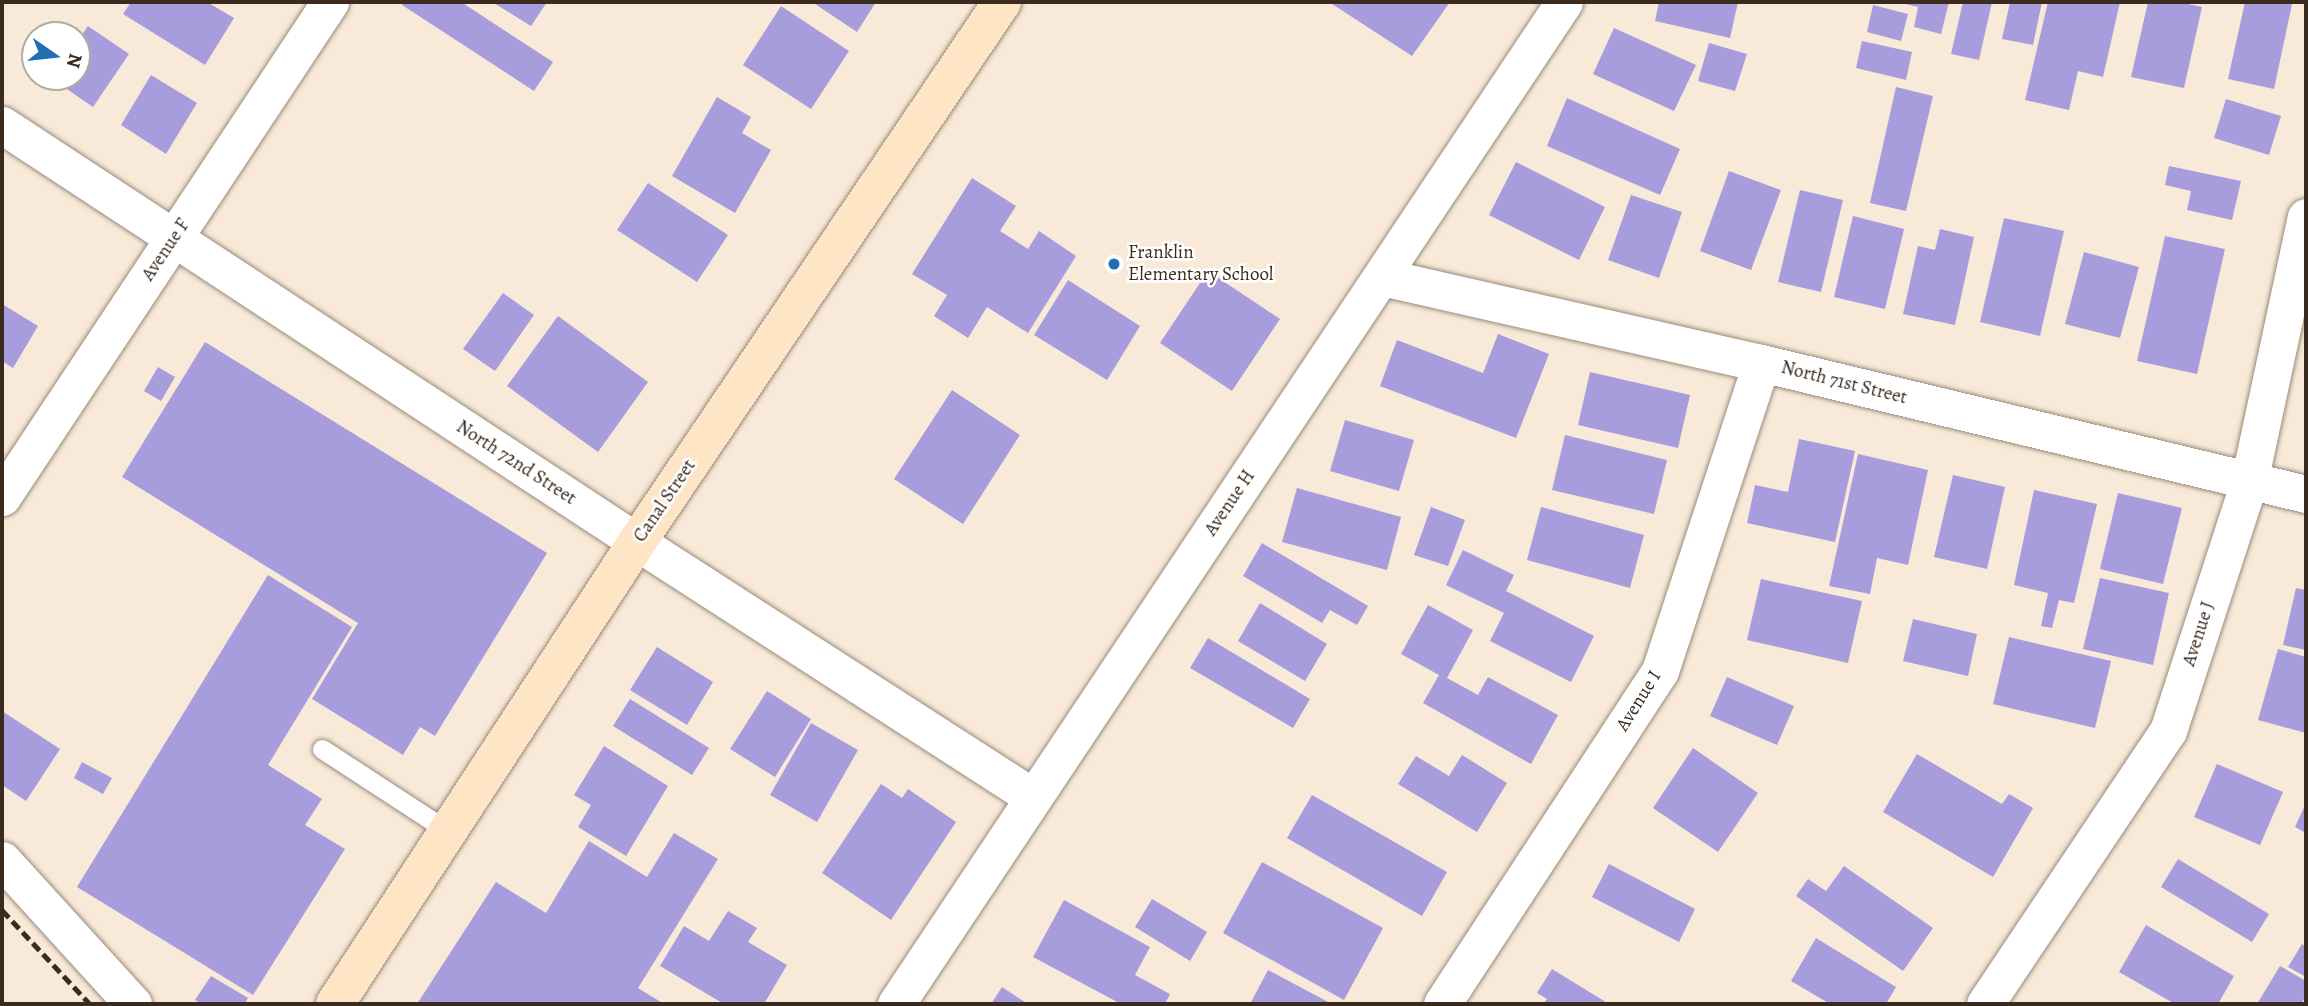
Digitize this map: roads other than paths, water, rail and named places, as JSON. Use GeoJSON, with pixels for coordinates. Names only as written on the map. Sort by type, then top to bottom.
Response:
{"type":"FeatureCollection","features":[{"type":"Feature","properties":{"kind":"street","name":"Avenue F"},"geometry":{"type":"LineString","coordinates":[[2,497],[330,2]]}},
{"type":"Feature","properties":{"kind":"street","name":"Canal Street"},"geometry":{"type":"LineString","coordinates":[[335,1004],[637,542],[1002,2]]}},
{"type":"Feature","properties":{"kind":"street","name":"Avenue H"},"geometry":{"type":"LineString","coordinates":[[896,1004],[1564,2]]}},
{"type":"Feature","properties":{"kind":"street","name":"North 72nd Street"},"geometry":{"type":"LineString","coordinates":[[2,125],[637,542],[1033,797]]}},
{"type":"Feature","properties":{"kind":"street","name":"Avenue J"},"geometry":{"type":"LineString","coordinates":[[1985,1004],[2168,731],[2249,482],[2306,217]]}},
{"type":"Feature","properties":{"kind":"street","name":"North 71st Street"},"geometry":{"type":"LineString","coordinates":[[1382,277],[1761,363],[2306,494]]}},
{"type":"Feature","properties":{"kind":"street","name":"Avenue I"},"geometry":{"type":"LineString","coordinates":[[1442,1004],[1660,671],[1761,363]]}},
{"type":"Feature","properties":{"kind":"street"},"geometry":{"type":"LineString","coordinates":[[2,860],[133,1004]]}},
{"type":"Feature","properties":{"kind":"lane"},"geometry":{"type":"LineString","coordinates":[[322,749],[448,831]]}},
{"type":"Feature","properties":{"kind":"railway"},"geometry":{"type":"LineString","coordinates":[[2,910],[90,1004]]}},
{"type":"Feature","properties":{"kind":"place","name":"Franklin Elementary School"},"geometry":{"type":"Point","coordinates":[1114,264]}}]}
